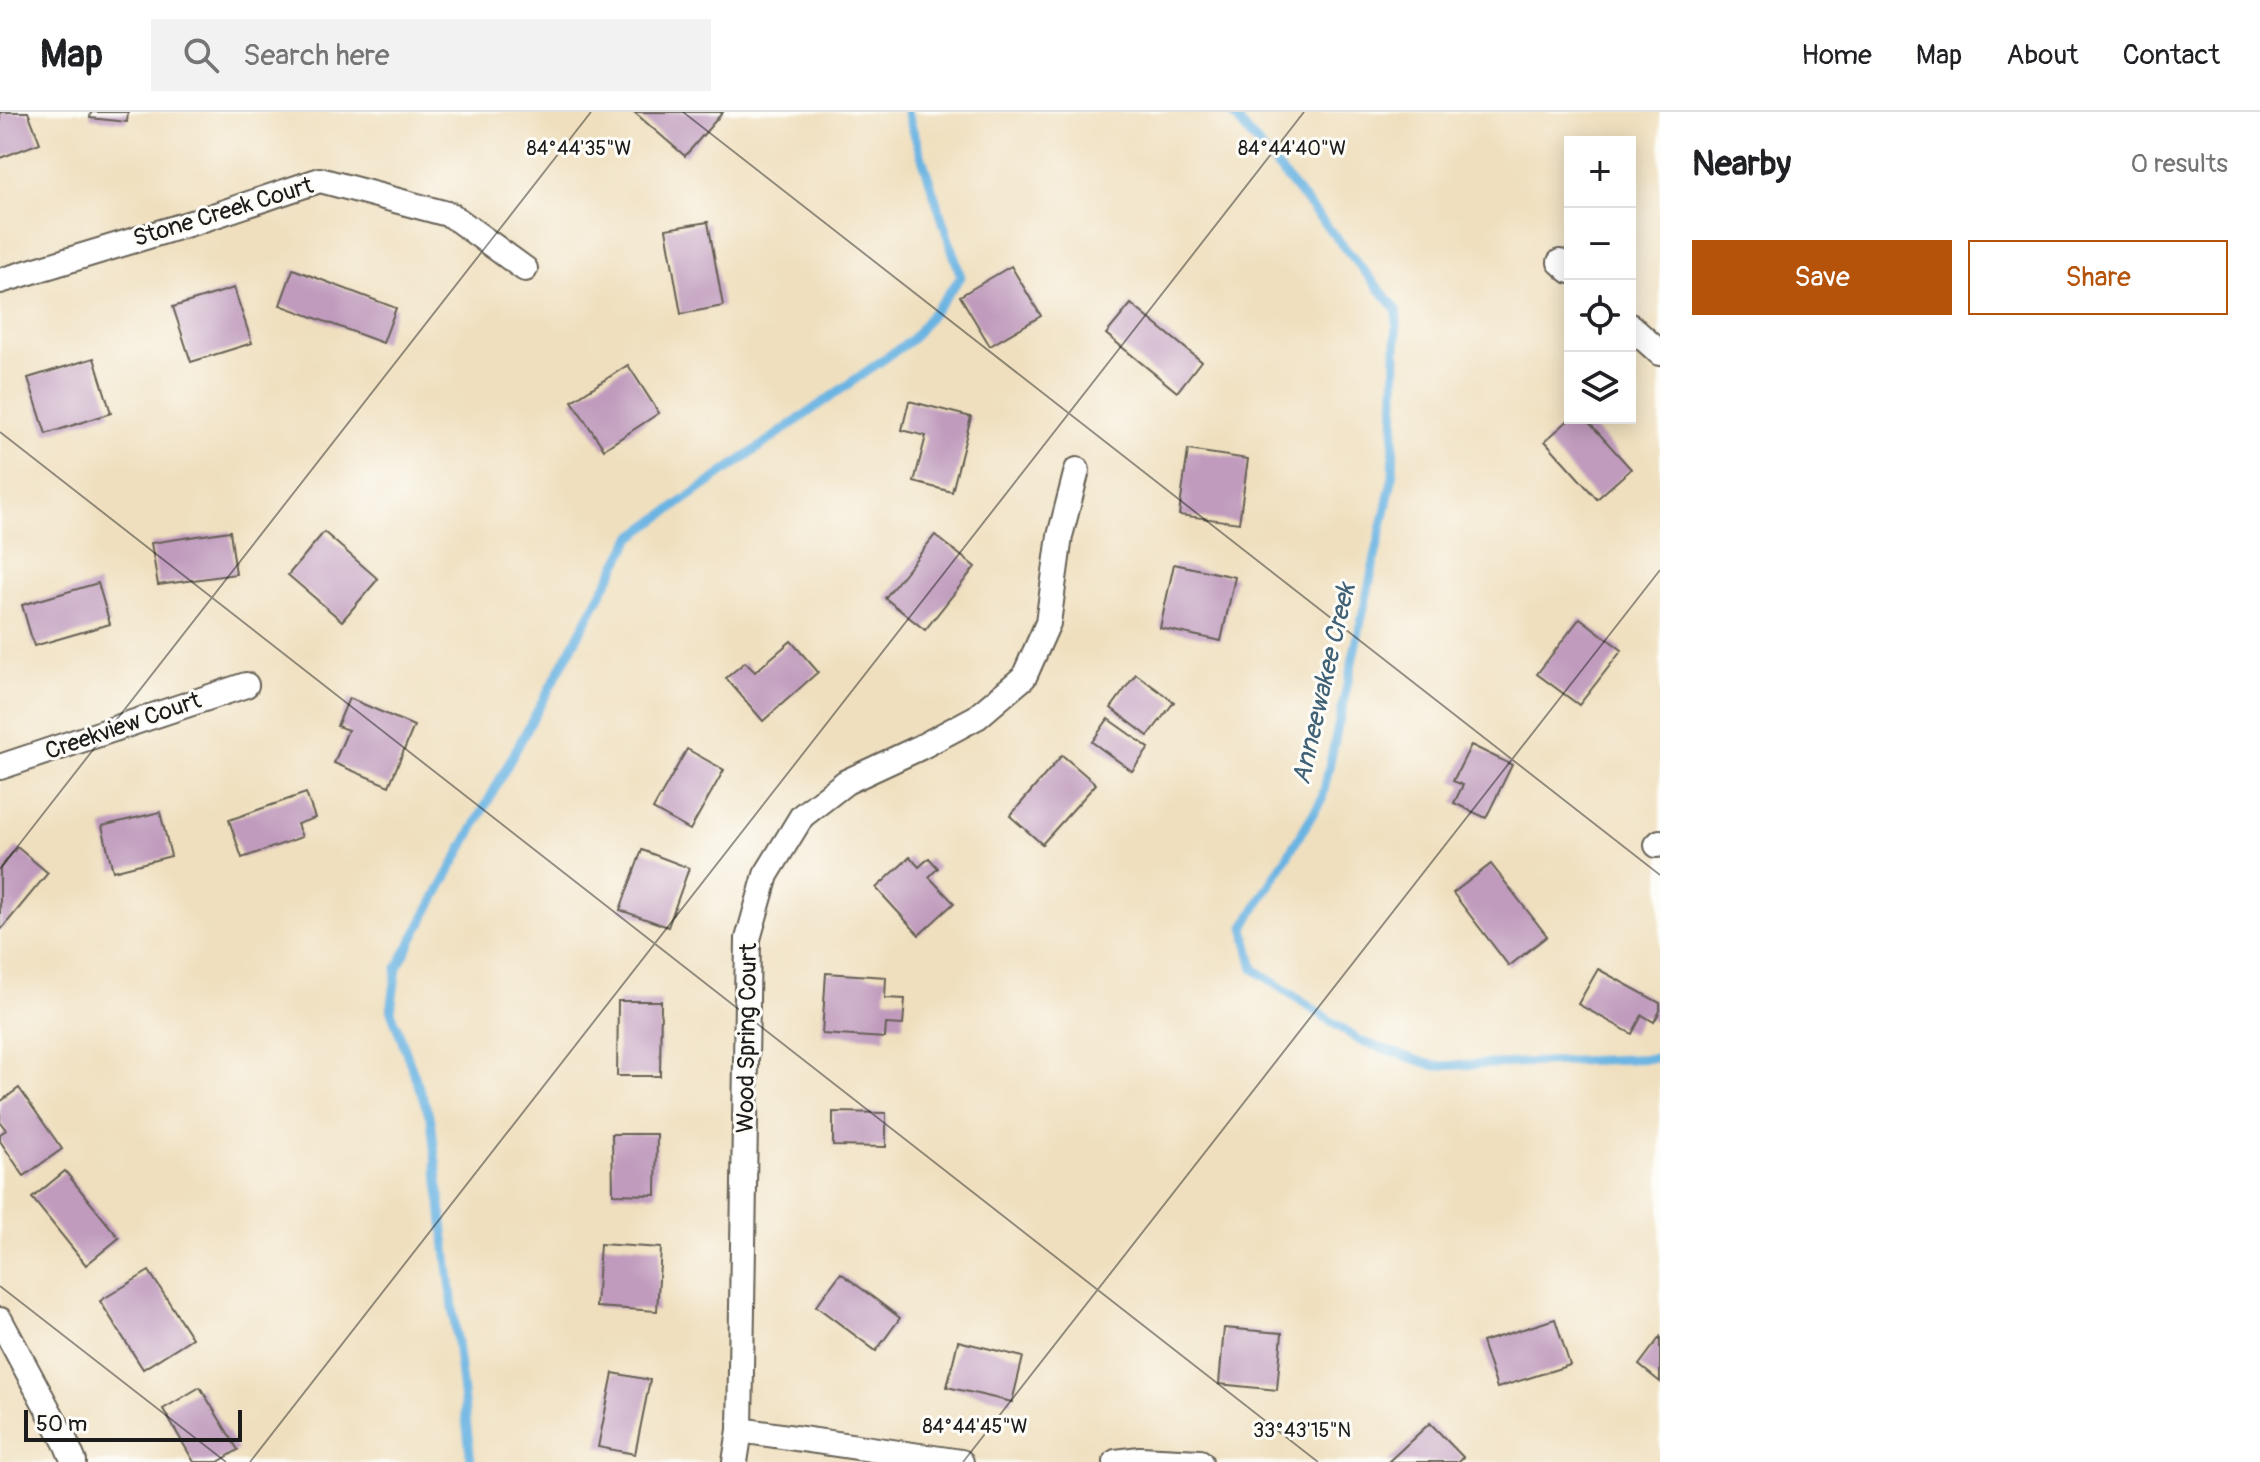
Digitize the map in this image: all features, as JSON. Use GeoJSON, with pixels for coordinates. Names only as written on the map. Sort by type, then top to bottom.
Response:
{"type":"FeatureCollection","features":[{"type":"Feature","properties":{"kind":"street","name":"Stone Creek Court"},"geometry":{"type":"LineString","coordinates":[[0,281],[320,180],[451,215],[525,269]]}},
{"type":"Feature","properties":{"kind":"street"},"geometry":{"type":"LineString","coordinates":[[1636,331],[1660,353]]}},
{"type":"Feature","properties":{"kind":"street","name":"Wood Spring Court"},"geometry":{"type":"LineString","coordinates":[[735,1462],[740,1430],[748,939],[766,875],[802,816],[846,782],[977,717],[1024,677],[1048,623],[1060,536],[1077,470]]}},
{"type":"Feature","properties":{"kind":"street","name":"Creekview Court"},"geometry":{"type":"LineString","coordinates":[[0,767],[246,685]]}},
{"type":"Feature","properties":{"kind":"street"},"geometry":{"type":"LineString","coordinates":[[0,1320],[74,1462]]}},
{"type":"Feature","properties":{"kind":"street"},"geometry":{"type":"LineString","coordinates":[[740,1430],[961,1462]]}},
{"type":"Feature","properties":{"kind":"street"},"geometry":{"type":"LineString","coordinates":[[1116,1462],[1140,1459],[1200,1462]]}},
{"type":"Feature","properties":{"kind":"building"},"geometry":{"type":"Polygon","coordinates":[[[0,112],[28,112],[40,143],[0,158],[0,112]]]}},
{"type":"Feature","properties":{"kind":"building"},"geometry":{"type":"Polygon","coordinates":[[[91,112],[128,112],[127,122],[90,118],[91,112]]]}},
{"type":"Feature","properties":{"kind":"building"},"geometry":{"type":"Polygon","coordinates":[[[634,112],[723,112],[685,156],[634,112]]]}},
{"type":"Feature","properties":{"kind":"building"},"geometry":{"type":"Polygon","coordinates":[[[708,222],[723,306],[681,314],[666,229],[708,222]]]}},
{"type":"Feature","properties":{"kind":"building"},"geometry":{"type":"Polygon","coordinates":[[[1011,266],[1041,316],[990,346],[960,296],[1011,266]]]}},
{"type":"Feature","properties":{"kind":"building"},"geometry":{"type":"Polygon","coordinates":[[[293,269],[396,308],[383,343],[280,305],[293,269]]]}},
{"type":"Feature","properties":{"kind":"building"},"geometry":{"type":"Polygon","coordinates":[[[234,288],[252,343],[191,362],[173,307],[234,288]]]}},
{"type":"Feature","properties":{"kind":"building"},"geometry":{"type":"Polygon","coordinates":[[[1131,304],[1201,361],[1177,392],[1106,334],[1131,304]]]}},
{"type":"Feature","properties":{"kind":"building"},"geometry":{"type":"Polygon","coordinates":[[[94,358],[111,413],[46,434],[28,378],[94,358]]]}},
{"type":"Feature","properties":{"kind":"building"},"geometry":{"type":"Polygon","coordinates":[[[628,365],[659,413],[604,449],[572,401],[628,365]]]}},
{"type":"Feature","properties":{"kind":"building"},"geometry":{"type":"Polygon","coordinates":[[[909,401],[971,417],[952,492],[914,482],[926,436],[902,430],[909,401]]]}},
{"type":"Feature","properties":{"kind":"building"},"geometry":{"type":"Polygon","coordinates":[[[1564,424],[1590,424],[1631,469],[1597,499],[1545,441],[1564,424]]]}},
{"type":"Feature","properties":{"kind":"building"},"geometry":{"type":"Polygon","coordinates":[[[1188,450],[1248,459],[1239,523],[1179,515],[1188,450]]]}},
{"type":"Feature","properties":{"kind":"building"},"geometry":{"type":"Polygon","coordinates":[[[230,531],[236,574],[158,585],[151,543],[230,531]]]}},
{"type":"Feature","properties":{"kind":"building"},"geometry":{"type":"Polygon","coordinates":[[[324,532],[378,579],[342,621],[288,575],[324,532]]]}},
{"type":"Feature","properties":{"kind":"building"},"geometry":{"type":"Polygon","coordinates":[[[935,535],[975,567],[925,630],[885,598],[935,535]]]}},
{"type":"Feature","properties":{"kind":"building"},"geometry":{"type":"Polygon","coordinates":[[[1174,564],[1235,577],[1221,641],[1160,628],[1174,564]]]}},
{"type":"Feature","properties":{"kind":"building"},"geometry":{"type":"Polygon","coordinates":[[[98,583],[110,624],[34,646],[22,605],[98,583]]]}},
{"type":"Feature","properties":{"kind":"building"},"geometry":{"type":"Polygon","coordinates":[[[1580,618],[1622,650],[1579,705],[1537,674],[1580,618]]]}},
{"type":"Feature","properties":{"kind":"building"},"geometry":{"type":"Polygon","coordinates":[[[791,641],[818,672],[763,721],[726,678],[745,662],[755,672],[791,641]]]}},
{"type":"Feature","properties":{"kind":"building"},"geometry":{"type":"Polygon","coordinates":[[[1136,674],[1174,702],[1148,736],[1111,708],[1136,674]]]}},
{"type":"Feature","properties":{"kind":"building"},"geometry":{"type":"Polygon","coordinates":[[[349,698],[414,726],[389,786],[334,763],[348,730],[337,726],[349,698]]]}},
{"type":"Feature","properties":{"kind":"building"},"geometry":{"type":"Polygon","coordinates":[[[1108,719],[1149,748],[1132,771],[1092,742],[1108,719]]]}},
{"type":"Feature","properties":{"kind":"building"},"geometry":{"type":"Polygon","coordinates":[[[1471,745],[1512,765],[1486,818],[1454,803],[1463,785],[1453,781],[1471,745]]]}},
{"type":"Feature","properties":{"kind":"building"},"geometry":{"type":"Polygon","coordinates":[[[687,749],[724,770],[690,830],[653,809],[687,749]]]}},
{"type":"Feature","properties":{"kind":"building"},"geometry":{"type":"Polygon","coordinates":[[[1062,755],[1096,784],[1042,844],[1010,816],[1062,755]]]}},
{"type":"Feature","properties":{"kind":"building"},"geometry":{"type":"Polygon","coordinates":[[[306,793],[315,818],[297,824],[302,837],[242,858],[229,820],[306,793]]]}},
{"type":"Feature","properties":{"kind":"building"},"geometry":{"type":"Polygon","coordinates":[[[160,812],[171,856],[113,871],[102,826],[160,812]]]}},
{"type":"Feature","properties":{"kind":"building"},"geometry":{"type":"Polygon","coordinates":[[[17,847],[48,873],[0,931],[0,868],[17,847]]]}},
{"type":"Feature","properties":{"kind":"building"},"geometry":{"type":"Polygon","coordinates":[[[642,850],[689,868],[668,927],[620,910],[642,850]]]}},
{"type":"Feature","properties":{"kind":"building"},"geometry":{"type":"Polygon","coordinates":[[[910,857],[919,867],[929,858],[938,868],[929,877],[954,903],[919,935],[876,888],[910,857]]]}},
{"type":"Feature","properties":{"kind":"building"},"geometry":{"type":"Polygon","coordinates":[[[1491,864],[1547,936],[1509,966],[1453,893],[1491,864]]]}},
{"type":"Feature","properties":{"kind":"building"},"geometry":{"type":"Polygon","coordinates":[[[1598,969],[1660,1003],[1660,1011],[1654,1022],[1642,1015],[1632,1034],[1578,1004],[1598,969]]]}},
{"type":"Feature","properties":{"kind":"building"},"geometry":{"type":"Polygon","coordinates":[[[826,973],[886,977],[885,998],[905,999],[903,1025],[886,1024],[885,1038],[822,1034],[826,973]]]}},
{"type":"Feature","properties":{"kind":"building"},"geometry":{"type":"Polygon","coordinates":[[[618,1001],[661,1001],[660,1076],[617,1076],[618,1001]]]}},
{"type":"Feature","properties":{"kind":"building"},"geometry":{"type":"Polygon","coordinates":[[[19,1088],[62,1149],[24,1176],[0,1141],[0,1134],[6,1130],[0,1122],[0,1102],[19,1088]]]}},
{"type":"Feature","properties":{"kind":"building"},"geometry":{"type":"Polygon","coordinates":[[[833,1112],[886,1113],[886,1147],[833,1146],[833,1112]]]}},
{"type":"Feature","properties":{"kind":"building"},"geometry":{"type":"Polygon","coordinates":[[[612,1134],[657,1134],[656,1195],[613,1194],[612,1134]]]}},
{"type":"Feature","properties":{"kind":"building"},"geometry":{"type":"Polygon","coordinates":[[[65,1171],[119,1238],[86,1265],[32,1198],[65,1171]]]}},
{"type":"Feature","properties":{"kind":"building"},"geometry":{"type":"Polygon","coordinates":[[[600,1244],[661,1248],[657,1311],[596,1307],[600,1244]]]}},
{"type":"Feature","properties":{"kind":"building"},"geometry":{"type":"Polygon","coordinates":[[[149,1271],[192,1338],[143,1369],[100,1301],[149,1271]]]}},
{"type":"Feature","properties":{"kind":"building"},"geometry":{"type":"Polygon","coordinates":[[[841,1273],[900,1318],[876,1351],[816,1306],[841,1273]]]}},
{"type":"Feature","properties":{"kind":"building"},"geometry":{"type":"Polygon","coordinates":[[[1555,1319],[1570,1365],[1497,1388],[1482,1342],[1555,1319]]]}},
{"type":"Feature","properties":{"kind":"building"},"geometry":{"type":"Polygon","coordinates":[[[1224,1328],[1282,1333],[1277,1390],[1219,1384],[1224,1328]]]}},
{"type":"Feature","properties":{"kind":"building"},"geometry":{"type":"Polygon","coordinates":[[[1660,1337],[1660,1382],[1639,1365],[1660,1337]]]}},
{"type":"Feature","properties":{"kind":"building"},"geometry":{"type":"Polygon","coordinates":[[[958,1341],[1023,1357],[1012,1402],[947,1387],[958,1341]]]}},
{"type":"Feature","properties":{"kind":"building"},"geometry":{"type":"Polygon","coordinates":[[[613,1373],[650,1380],[635,1454],[598,1447],[613,1373]]]}},
{"type":"Feature","properties":{"kind":"building"},"geometry":{"type":"Polygon","coordinates":[[[200,1387],[238,1450],[218,1462],[194,1462],[163,1409],[200,1387]]]}},
{"type":"Feature","properties":{"kind":"building"},"geometry":{"type":"Polygon","coordinates":[[[1430,1423],[1463,1457],[1458,1462],[1388,1462],[1430,1423]]]}},
{"type":"Feature","properties":{"kind":"waterway"},"geometry":{"type":"LineString","coordinates":[[471,1462],[431,1120],[391,1011],[397,968],[632,537],[911,340],[961,277],[907,112]]}},
{"type":"Feature","properties":{"kind":"waterway","name":"Anneewakee Creek"},"geometry":{"type":"LineString","coordinates":[[1231,112],[1397,310],[1393,476],[1322,799],[1244,927],[1254,969],[1360,1041],[1435,1066],[1660,1058]]}}]}
